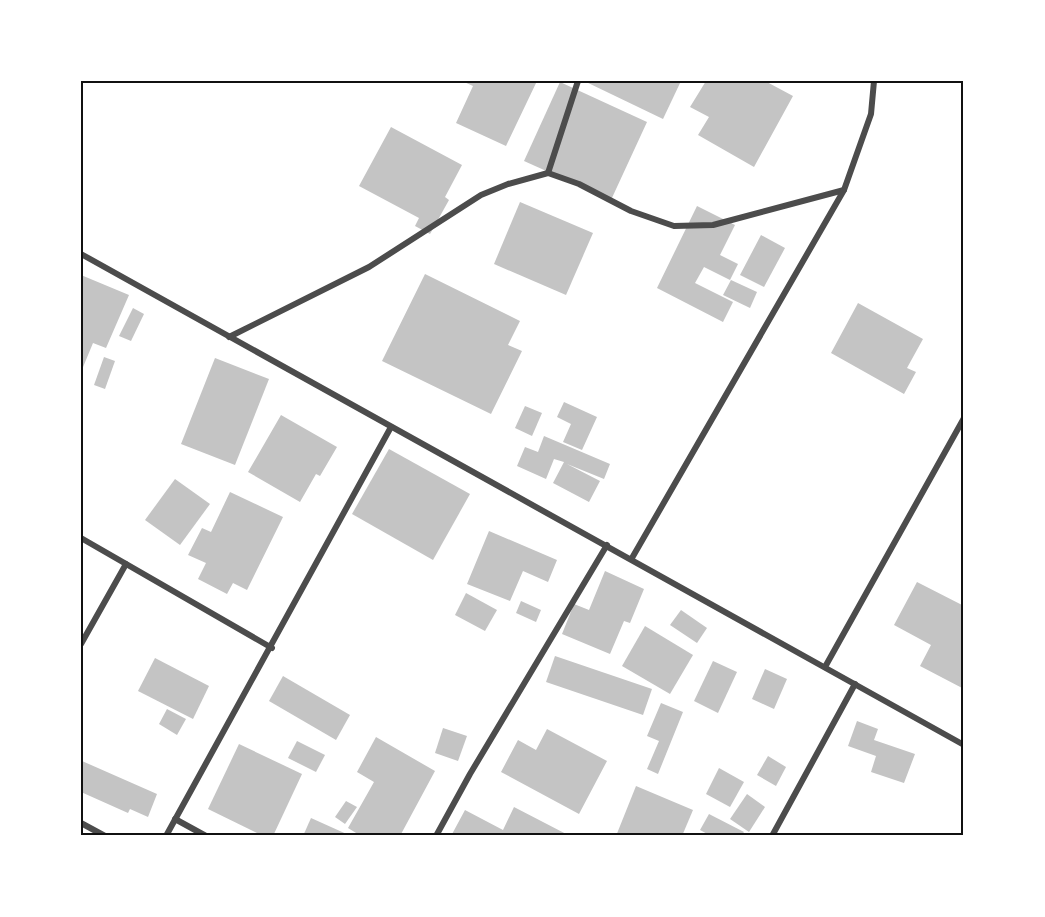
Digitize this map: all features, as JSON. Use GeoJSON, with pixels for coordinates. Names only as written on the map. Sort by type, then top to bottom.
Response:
{"type":"FeatureCollection","features":[{"type":"Feature","properties":{"kind":"street"},"geometry":{"type":"LineString","coordinates":[[548,173],[578,81]]}},
{"type":"Feature","properties":{"kind":"street"},"geometry":{"type":"LineString","coordinates":[[632,558],[844,190],[871,114],[874,81]]}},
{"type":"Feature","properties":{"kind":"street"},"geometry":{"type":"LineString","coordinates":[[229,337],[369,267],[481,195],[508,184],[548,173],[579,184],[631,211],[674,226],[713,225],[844,190]]}},
{"type":"Feature","properties":{"kind":"street"},"geometry":{"type":"LineString","coordinates":[[81,254],[391,428],[632,558],[964,745]]}},
{"type":"Feature","properties":{"kind":"street"},"geometry":{"type":"LineString","coordinates":[[825,667],[964,418]]}},
{"type":"Feature","properties":{"kind":"street"},"geometry":{"type":"LineString","coordinates":[[166,836],[272,648],[391,428]]}},
{"type":"Feature","properties":{"kind":"street"},"geometry":{"type":"LineString","coordinates":[[81,538],[272,648]]}},
{"type":"Feature","properties":{"kind":"street"},"geometry":{"type":"LineString","coordinates":[[436,836],[470,774],[607,545]]}},
{"type":"Feature","properties":{"kind":"street"},"geometry":{"type":"LineString","coordinates":[[81,644],[126,564]]}},
{"type":"Feature","properties":{"kind":"street"},"geometry":{"type":"LineString","coordinates":[[772,836],[855,684]]}},
{"type":"Feature","properties":{"kind":"street"},"geometry":{"type":"LineString","coordinates":[[175,819],[206,836]]}},
{"type":"Feature","properties":{"kind":"street"},"geometry":{"type":"LineString","coordinates":[[81,823],[105,836]]}},
{"type":"Feature","properties":{"kind":"building"},"geometry":{"type":"Polygon","coordinates":[[[462,81],[537,81],[506,146],[456,123],[473,86],[462,81]]]}},
{"type":"Feature","properties":{"kind":"building"},"geometry":{"type":"Polygon","coordinates":[[[584,81],[681,81],[663,119],[584,81]]]}},
{"type":"Feature","properties":{"kind":"building"},"geometry":{"type":"Polygon","coordinates":[[[706,81],[765,81],[793,96],[754,167],[698,135],[709,117],[690,107],[706,81]]]}},
{"type":"Feature","properties":{"kind":"building"},"geometry":{"type":"Polygon","coordinates":[[[560,82],[647,122],[611,200],[524,161],[560,82]]]}},
{"type":"Feature","properties":{"kind":"building"},"geometry":{"type":"Polygon","coordinates":[[[391,127],[462,165],[445,197],[449,200],[430,234],[415,226],[419,218],[359,186],[391,127]]]}},
{"type":"Feature","properties":{"kind":"building"},"geometry":{"type":"Polygon","coordinates":[[[520,202],[593,233],[566,295],[494,264],[520,202]]]}},
{"type":"Feature","properties":{"kind":"building"},"geometry":{"type":"Polygon","coordinates":[[[697,206],[735,225],[720,255],[738,264],[730,280],[704,267],[695,283],[733,302],[723,322],[657,288],[697,206]]]}},
{"type":"Feature","properties":{"kind":"building"},"geometry":{"type":"Polygon","coordinates":[[[761,235],[785,248],[764,287],[740,275],[761,235]]]}},
{"type":"Feature","properties":{"kind":"building"},"geometry":{"type":"Polygon","coordinates":[[[425,274],[520,321],[508,345],[522,351],[491,414],[382,361],[425,274]]]}},
{"type":"Feature","properties":{"kind":"building"},"geometry":{"type":"Polygon","coordinates":[[[81,275],[129,295],[106,348],[93,343],[81,372],[81,275]]]}},
{"type":"Feature","properties":{"kind":"building"},"geometry":{"type":"Polygon","coordinates":[[[731,280],[757,292],[750,308],[723,295],[731,280]]]}},
{"type":"Feature","properties":{"kind":"building"},"geometry":{"type":"Polygon","coordinates":[[[858,303],[923,339],[907,368],[916,372],[904,394],[831,353],[858,303]]]}},
{"type":"Feature","properties":{"kind":"building"},"geometry":{"type":"Polygon","coordinates":[[[133,308],[144,314],[131,341],[119,336],[133,308]]]}},
{"type":"Feature","properties":{"kind":"building"},"geometry":{"type":"Polygon","coordinates":[[[104,357],[115,361],[105,389],[94,385],[104,357]]]}},
{"type":"Feature","properties":{"kind":"building"},"geometry":{"type":"Polygon","coordinates":[[[215,358],[269,379],[235,465],[181,444],[215,358]]]}},
{"type":"Feature","properties":{"kind":"building"},"geometry":{"type":"Polygon","coordinates":[[[564,402],[597,417],[582,450],[563,442],[571,424],[557,417],[564,402]]]}},
{"type":"Feature","properties":{"kind":"building"},"geometry":{"type":"Polygon","coordinates":[[[525,406],[542,413],[532,436],[515,428],[525,406]]]}},
{"type":"Feature","properties":{"kind":"building"},"geometry":{"type":"Polygon","coordinates":[[[281,415],[337,447],[320,476],[316,474],[300,502],[248,472],[281,415]]]}},
{"type":"Feature","properties":{"kind":"building"},"geometry":{"type":"Polygon","coordinates":[[[544,436],[610,464],[604,479],[567,464],[600,481],[589,502],[553,483],[564,462],[554,459],[546,479],[517,466],[525,447],[538,452],[544,436]]]}},
{"type":"Feature","properties":{"kind":"building"},"geometry":{"type":"Polygon","coordinates":[[[389,449],[470,494],[433,560],[352,514],[389,449]]]}},
{"type":"Feature","properties":{"kind":"building"},"geometry":{"type":"Polygon","coordinates":[[[175,479],[210,504],[180,545],[145,520],[175,479]]]}},
{"type":"Feature","properties":{"kind":"building"},"geometry":{"type":"Polygon","coordinates":[[[230,492],[283,517],[247,590],[233,583],[227,594],[198,579],[206,563],[188,555],[202,528],[211,532],[230,492]]]}},
{"type":"Feature","properties":{"kind":"building"},"geometry":{"type":"Polygon","coordinates":[[[489,531],[557,560],[548,582],[523,571],[510,601],[467,584],[489,531]]]}},
{"type":"Feature","properties":{"kind":"building"},"geometry":{"type":"Polygon","coordinates":[[[605,571],[644,589],[630,623],[624,621],[610,654],[562,634],[574,604],[589,610],[605,571]]]}},
{"type":"Feature","properties":{"kind":"building"},"geometry":{"type":"Polygon","coordinates":[[[917,582],[964,606],[964,689],[920,666],[931,645],[894,625],[917,582]]]}},
{"type":"Feature","properties":{"kind":"building"},"geometry":{"type":"Polygon","coordinates":[[[466,593],[497,610],[485,631],[455,615],[466,593]]]}},
{"type":"Feature","properties":{"kind":"building"},"geometry":{"type":"Polygon","coordinates":[[[521,601],[541,610],[536,622],[516,613],[521,601]]]}},
{"type":"Feature","properties":{"kind":"building"},"geometry":{"type":"Polygon","coordinates":[[[681,610],[707,628],[697,643],[670,625],[681,610]]]}},
{"type":"Feature","properties":{"kind":"building"},"geometry":{"type":"Polygon","coordinates":[[[645,626],[693,655],[670,694],[622,666],[645,626]]]}},
{"type":"Feature","properties":{"kind":"building"},"geometry":{"type":"Polygon","coordinates":[[[555,656],[652,689],[643,715],[546,682],[555,656]]]}},
{"type":"Feature","properties":{"kind":"building"},"geometry":{"type":"Polygon","coordinates":[[[155,658],[209,686],[193,719],[138,691],[155,658]]]}},
{"type":"Feature","properties":{"kind":"building"},"geometry":{"type":"Polygon","coordinates":[[[713,661],[737,672],[718,713],[694,701],[713,661]]]}},
{"type":"Feature","properties":{"kind":"building"},"geometry":{"type":"Polygon","coordinates":[[[765,669],[787,679],[774,709],[752,699],[765,669]]]}},
{"type":"Feature","properties":{"kind":"building"},"geometry":{"type":"Polygon","coordinates":[[[283,676],[350,715],[336,740],[269,701],[283,676]]]}},
{"type":"Feature","properties":{"kind":"building"},"geometry":{"type":"Polygon","coordinates":[[[661,703],[683,712],[658,774],[647,769],[659,741],[647,736],[661,703]]]}},
{"type":"Feature","properties":{"kind":"building"},"geometry":{"type":"Polygon","coordinates":[[[167,709],[186,719],[177,735],[159,724],[167,709]]]}},
{"type":"Feature","properties":{"kind":"building"},"geometry":{"type":"Polygon","coordinates":[[[857,721],[878,729],[874,740],[915,754],[904,783],[871,772],[876,756],[848,746],[857,721]]]}},
{"type":"Feature","properties":{"kind":"building"},"geometry":{"type":"Polygon","coordinates":[[[443,728],[467,736],[458,761],[435,753],[443,728]]]}},
{"type":"Feature","properties":{"kind":"building"},"geometry":{"type":"Polygon","coordinates":[[[547,729],[607,761],[579,814],[501,772],[518,740],[536,750],[547,729]]]}},
{"type":"Feature","properties":{"kind":"building"},"geometry":{"type":"Polygon","coordinates":[[[376,737],[435,771],[400,836],[361,836],[348,828],[374,782],[357,772],[376,737]]]}},
{"type":"Feature","properties":{"kind":"building"},"geometry":{"type":"Polygon","coordinates":[[[297,741],[325,755],[316,772],[288,758],[297,741]]]}},
{"type":"Feature","properties":{"kind":"building"},"geometry":{"type":"Polygon","coordinates":[[[239,744],[302,774],[273,836],[263,836],[208,809],[239,744]]]}},
{"type":"Feature","properties":{"kind":"building"},"geometry":{"type":"Polygon","coordinates":[[[768,756],[786,767],[776,786],[757,775],[768,756]]]}},
{"type":"Feature","properties":{"kind":"building"},"geometry":{"type":"Polygon","coordinates":[[[82,761],[157,794],[148,817],[130,809],[128,813],[81,792],[82,761]]]}},
{"type":"Feature","properties":{"kind":"building"},"geometry":{"type":"Polygon","coordinates":[[[719,768],[744,782],[730,807],[706,794],[719,768]]]}},
{"type":"Feature","properties":{"kind":"building"},"geometry":{"type":"Polygon","coordinates":[[[636,786],[693,810],[682,836],[616,836],[636,786]]]}},
{"type":"Feature","properties":{"kind":"building"},"geometry":{"type":"Polygon","coordinates":[[[747,794],[765,807],[749,832],[730,819],[747,794]]]}},
{"type":"Feature","properties":{"kind":"building"},"geometry":{"type":"Polygon","coordinates":[[[346,801],[357,807],[345,824],[335,817],[346,801]]]}},
{"type":"Feature","properties":{"kind":"building"},"geometry":{"type":"Polygon","coordinates":[[[514,807],[570,836],[451,836],[465,810],[503,830],[514,807]]]}},
{"type":"Feature","properties":{"kind":"building"},"geometry":{"type":"Polygon","coordinates":[[[709,814],[744,832],[741,836],[711,836],[700,830],[709,814]]]}},
{"type":"Feature","properties":{"kind":"building"},"geometry":{"type":"Polygon","coordinates":[[[311,818],[351,836],[303,836],[311,818]]]}}]}
